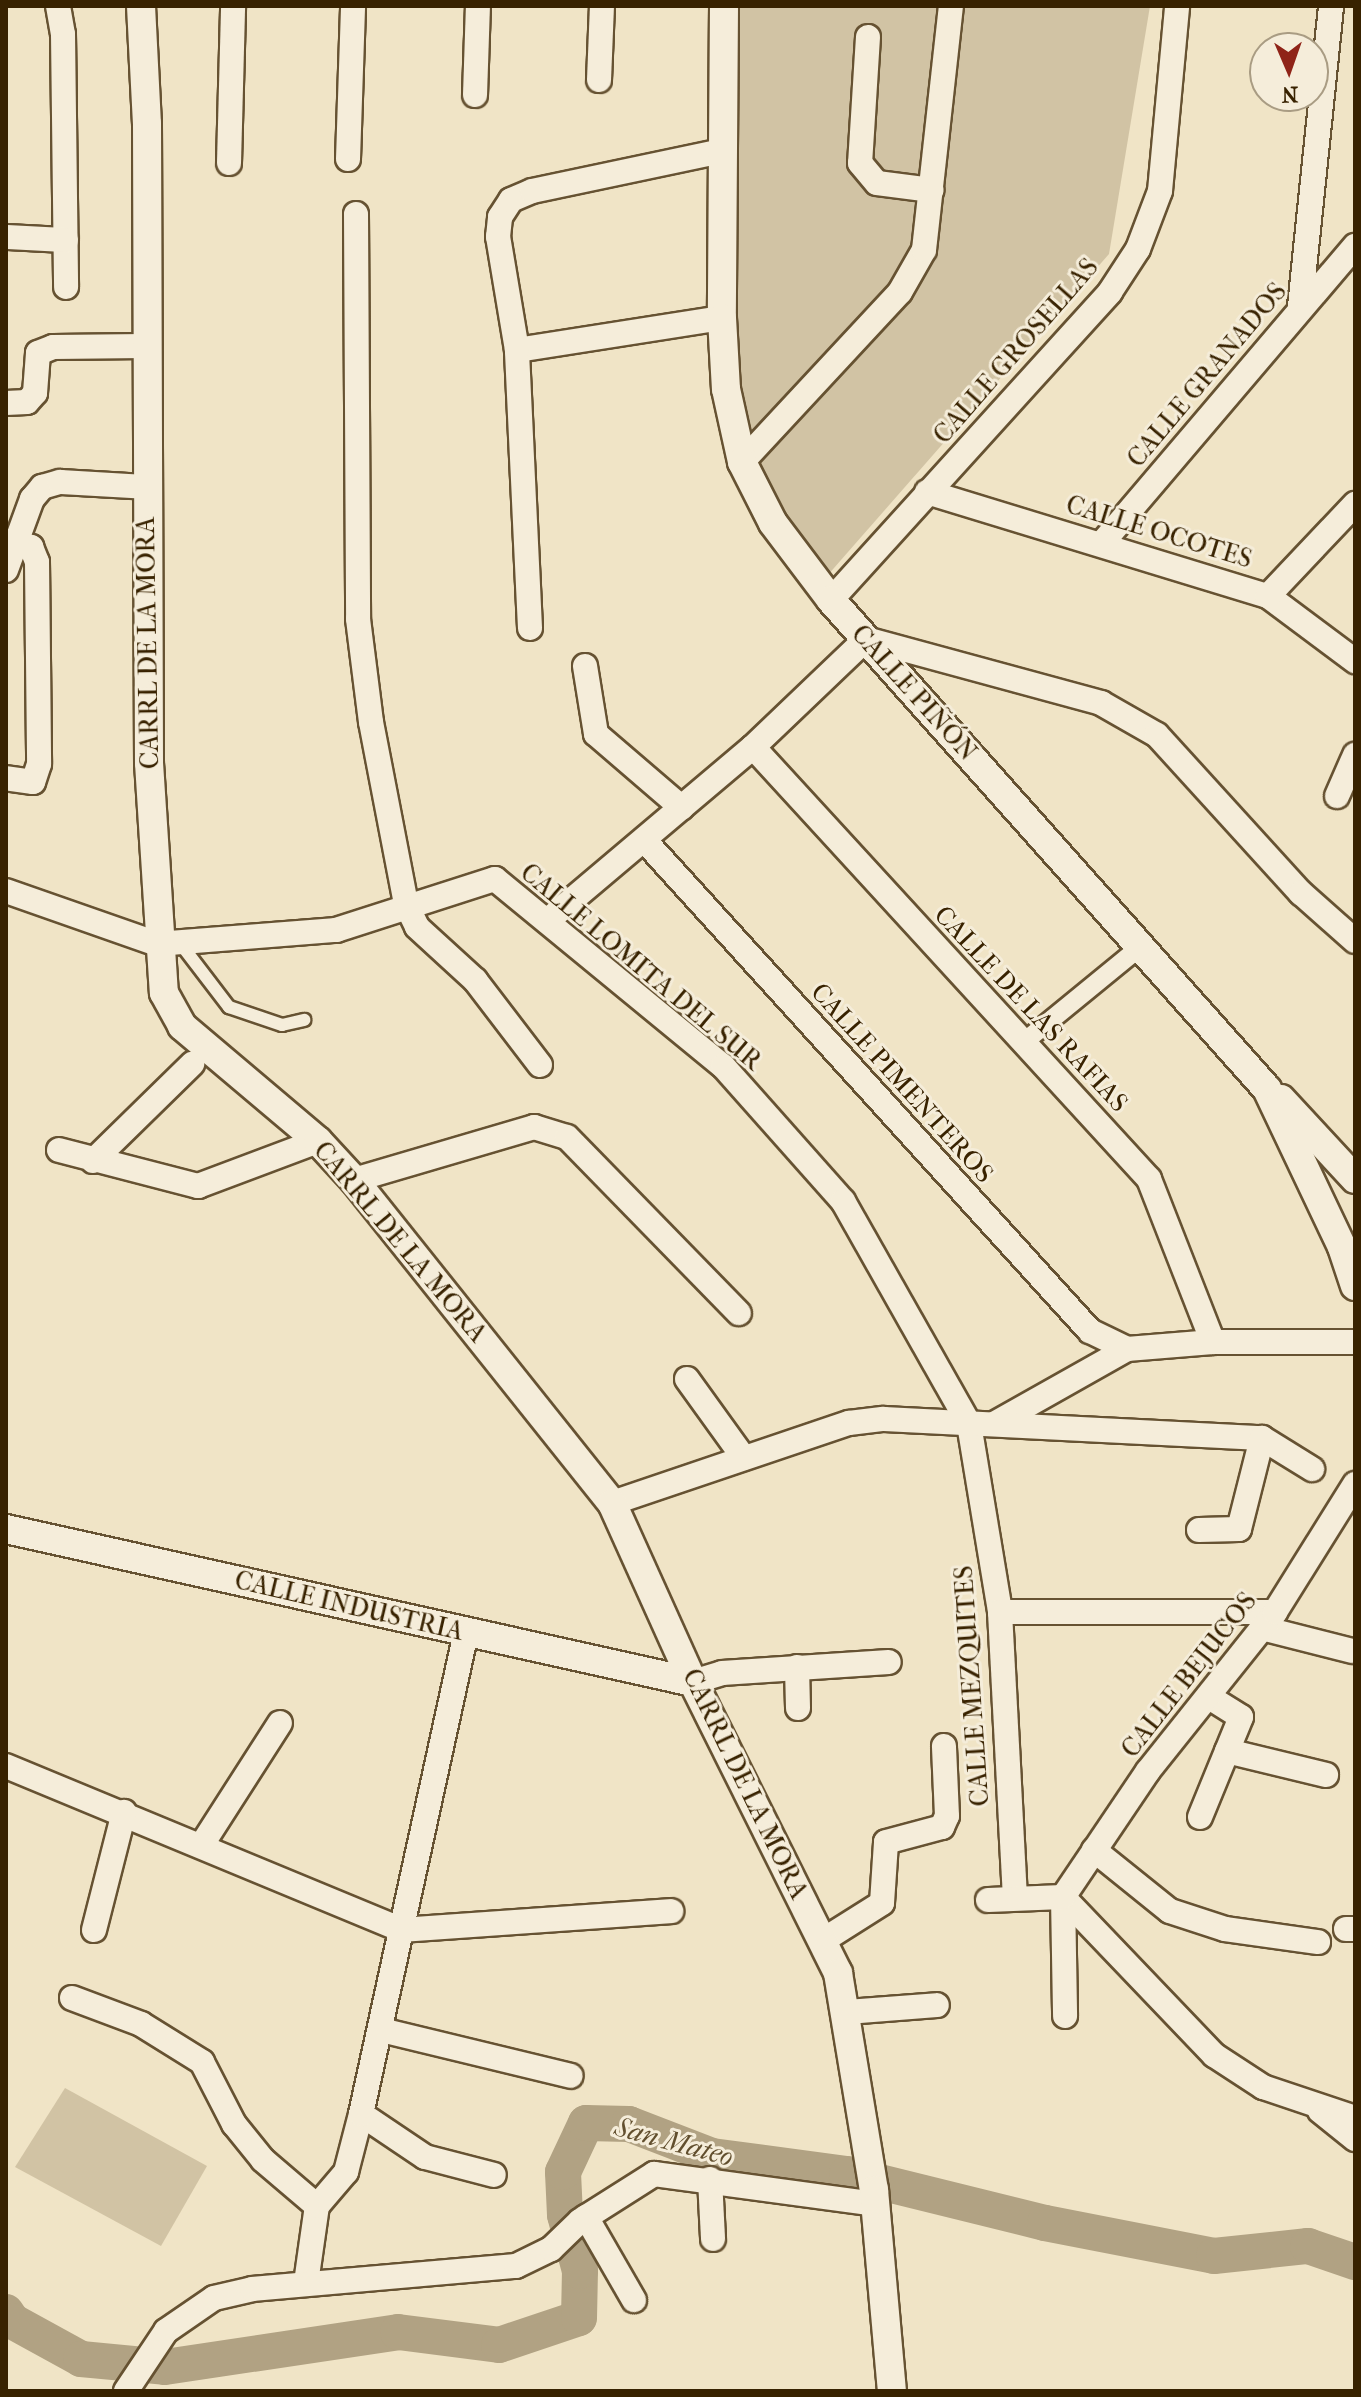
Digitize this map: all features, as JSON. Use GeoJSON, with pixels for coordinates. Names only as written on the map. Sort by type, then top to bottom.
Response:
{"type":"FeatureCollection","features":[{"type":"Feature","properties":{"kind":"street"},"geometry":{"type":"LineString","coordinates":[[58,6],[63,34],[66,287]]}},
{"type":"Feature","properties":{"kind":"street","name":"CARRL DE LA MORA"},"geometry":{"type":"LineString","coordinates":[[141,6],[147,124],[146,487],[169,944],[164,993],[182,1026],[318,1141],[354,1180],[612,1503],[693,1682],[838,1973],[847,2012],[874,2197],[892,2391]]}},
{"type":"Feature","properties":{"kind":"street"},"geometry":{"type":"LineString","coordinates":[[229,163],[233,6]]}},
{"type":"Feature","properties":{"kind":"street"},"geometry":{"type":"LineString","coordinates":[[348,159],[353,6]]}},
{"type":"Feature","properties":{"kind":"street"},"geometry":{"type":"LineString","coordinates":[[475,95],[478,6]]}},
{"type":"Feature","properties":{"kind":"street"},"geometry":{"type":"LineString","coordinates":[[599,80],[602,6]]}},
{"type":"Feature","properties":{"kind":"street","name":"CALLE PIÑÓN"},"geometry":{"type":"LineString","coordinates":[[724,6],[722,318],[726,389],[742,462],[773,523],[831,600],[1267,1089],[1342,1247],[1355,1286]]}},
{"type":"Feature","properties":{"kind":"street"},"geometry":{"type":"LineString","coordinates":[[742,462],[900,292],[924,250],[951,6]]}},
{"type":"Feature","properties":{"kind":"street","name":"CALLE GROSELLAS"},"geometry":{"type":"LineString","coordinates":[[831,600],[1110,292],[1138,249],[1160,191],[1177,6]]}},
{"type":"Feature","properties":{"kind":"street"},"geometry":{"type":"LineString","coordinates":[[1300,307],[1331,6]]}},
{"type":"Feature","properties":{"kind":"street"},"geometry":{"type":"LineString","coordinates":[[868,37],[860,163],[877,183],[932,190]]}},
{"type":"Feature","properties":{"kind":"street"},"geometry":{"type":"LineString","coordinates":[[530,628],[517,350],[498,237],[500,217],[511,200],[532,191],[722,151]]}},
{"type":"Feature","properties":{"kind":"street"},"geometry":{"type":"LineString","coordinates":[[356,214],[358,619],[371,722],[406,904],[417,927],[475,980],[540,1065]]}},
{"type":"Feature","properties":{"kind":"street"},"geometry":{"type":"LineString","coordinates":[[6,237],[66,240]]}},
{"type":"Feature","properties":{"kind":"street","name":"CALLE GRANADOS"},"geometry":{"type":"LineString","coordinates":[[1103,542],[1355,246]]}},
{"type":"Feature","properties":{"kind":"street"},"geometry":{"type":"LineString","coordinates":[[517,350],[722,318]]}},
{"type":"Feature","properties":{"kind":"street"},"geometry":{"type":"LineString","coordinates":[[6,403],[27,402],[35,393],[38,353],[53,347],[145,346]]}},
{"type":"Feature","properties":{"kind":"street"},"geometry":{"type":"LineString","coordinates":[[6,570],[11,542],[32,499],[42,487],[60,482],[146,487]]}},
{"type":"Feature","properties":{"kind":"street","name":"CALLE OCOTES"},"geometry":{"type":"LineString","coordinates":[[927,492],[1103,542],[1268,596],[1355,661]]}},
{"type":"Feature","properties":{"kind":"street"},"geometry":{"type":"LineString","coordinates":[[1268,596],[1355,504]]}},
{"type":"Feature","properties":{"kind":"street"},"geometry":{"type":"LineString","coordinates":[[6,778],[33,782],[39,764],[37,562],[31,547],[11,542]]}},
{"type":"Feature","properties":{"kind":"street"},"geometry":{"type":"LineString","coordinates":[[547,921],[753,747],[866,639],[1101,703],[1157,735],[1301,893],[1355,941]]}},
{"type":"Feature","properties":{"kind":"street"},"geometry":{"type":"LineString","coordinates":[[585,666],[596,734],[682,808]]}},
{"type":"Feature","properties":{"kind":"street","name":"CALLE DE LAS RAFIAS"},"geometry":{"type":"LineString","coordinates":[[753,747],[1149,1179],[1213,1342]]}},
{"type":"Feature","properties":{"kind":"street"},"geometry":{"type":"LineString","coordinates":[[1337,796],[1355,755]]}},
{"type":"Feature","properties":{"kind":"street","name":"CALLE PIMENTEROS"},"geometry":{"type":"LineString","coordinates":[[645,841],[1090,1331],[1127,1349]]}},
{"type":"Feature","properties":{"kind":"street","name":"CALLE LOMITA DEL SUR"},"geometry":{"type":"LineString","coordinates":[[169,944],[336,930],[406,904],[495,879],[723,1066],[843,1201],[969,1424]]}},
{"type":"Feature","properties":{"kind":"street"},"geometry":{"type":"LineString","coordinates":[[6,891],[169,944]]}},
{"type":"Feature","properties":{"kind":"street"},"geometry":{"type":"LineString","coordinates":[[1024,1042],[1140,947]]}},
{"type":"Feature","properties":{"kind":"street"},"geometry":{"type":"LineString","coordinates":[[93,1161],[192,1064]]}},
{"type":"Feature","properties":{"kind":"street"},"geometry":{"type":"LineString","coordinates":[[1267,1089],[1355,1179]]}},
{"type":"Feature","properties":{"kind":"street"},"geometry":{"type":"LineString","coordinates":[[354,1180],[534,1127],[567,1137],[739,1313]]}},
{"type":"Feature","properties":{"kind":"street"},"geometry":{"type":"LineString","coordinates":[[59,1150],[198,1186],[318,1141]]}},
{"type":"Feature","properties":{"kind":"street"},"geometry":{"type":"LineString","coordinates":[[994,1424],[1127,1349],[1213,1342],[1355,1342]]}},
{"type":"Feature","properties":{"kind":"street"},"geometry":{"type":"LineString","coordinates":[[687,1379],[744,1458]]}},
{"type":"Feature","properties":{"kind":"street"},"geometry":{"type":"LineString","coordinates":[[612,1503],[849,1423],[884,1419],[1262,1438],[1312,1469]]}},
{"type":"Feature","properties":{"kind":"street","name":"CALLE MEZQUITES"},"geometry":{"type":"LineString","coordinates":[[969,1424],[1000,1612],[1015,1898]]}},
{"type":"Feature","properties":{"kind":"street"},"geometry":{"type":"LineString","coordinates":[[1199,1530],[1239,1529],[1262,1438]]}},
{"type":"Feature","properties":{"kind":"street","name":"CALLE BEJUCOS"},"geometry":{"type":"LineString","coordinates":[[1063,1897],[1148,1771],[1210,1698],[1268,1620],[1355,1484]]}},
{"type":"Feature","properties":{"kind":"street","name":"CALLE INDUSTRIA"},"geometry":{"type":"LineString","coordinates":[[6,1529],[693,1682]]}},
{"type":"Feature","properties":{"kind":"street"},"geometry":{"type":"LineString","coordinates":[[1000,1612],[1268,1620],[1352,1651]]}},
{"type":"Feature","properties":{"kind":"street"},"geometry":{"type":"LineString","coordinates":[[306,2283],[317,2206],[346,2172],[361,2114],[466,1633]]}},
{"type":"Feature","properties":{"kind":"street"},"geometry":{"type":"LineString","coordinates":[[693,1682],[722,1673],[889,1662]]}},
{"type":"Feature","properties":{"kind":"street"},"geometry":{"type":"LineString","coordinates":[[797,1667],[798,1708]]}},
{"type":"Feature","properties":{"kind":"street"},"geometry":{"type":"LineString","coordinates":[[1200,1817],[1241,1717],[1210,1698]]}},
{"type":"Feature","properties":{"kind":"street"},"geometry":{"type":"LineString","coordinates":[[201,1846],[280,1723]]}},
{"type":"Feature","properties":{"kind":"street"},"geometry":{"type":"LineString","coordinates":[[822,1941],[882,1903],[886,1842],[942,1827],[947,1816],[944,1746]]}},
{"type":"Feature","properties":{"kind":"street"},"geometry":{"type":"LineString","coordinates":[[1227,1751],[1326,1775]]}},
{"type":"Feature","properties":{"kind":"street"},"geometry":{"type":"LineString","coordinates":[[6,1766],[124,1812],[402,1930],[671,1911]]}},
{"type":"Feature","properties":{"kind":"street"},"geometry":{"type":"LineString","coordinates":[[94,1930],[124,1812]]}},
{"type":"Feature","properties":{"kind":"street"},"geometry":{"type":"LineString","coordinates":[[1094,1850],[1170,1911],[1225,1929],[1318,1942]]}},
{"type":"Feature","properties":{"kind":"street"},"geometry":{"type":"LineString","coordinates":[[1063,1897],[1065,2016]]}},
{"type":"Feature","properties":{"kind":"street"},"geometry":{"type":"LineString","coordinates":[[988,1900],[1063,1897],[1214,2055],[1263,2087],[1355,2118]]}},
{"type":"Feature","properties":{"kind":"street"},"geometry":{"type":"LineString","coordinates":[[72,1998],[141,2024],[202,2062],[234,2124],[263,2160],[317,2206]]}},
{"type":"Feature","properties":{"kind":"street"},"geometry":{"type":"LineString","coordinates":[[847,2012],[937,2005]]}},
{"type":"Feature","properties":{"kind":"street"},"geometry":{"type":"LineString","coordinates":[[381,2030],[571,2076]]}},
{"type":"Feature","properties":{"kind":"street"},"geometry":{"type":"LineString","coordinates":[[1315,2106],[1355,2139]]}},
{"type":"Feature","properties":{"kind":"street"},"geometry":{"type":"LineString","coordinates":[[361,2114],[425,2157],[494,2175]]}},
{"type":"Feature","properties":{"kind":"street"},"geometry":{"type":"LineString","coordinates":[[126,2391],[166,2331],[214,2298],[306,2283],[516,2266],[551,2249],[583,2219],[654,2174],[874,2197]]}},
{"type":"Feature","properties":{"kind":"street"},"geometry":{"type":"LineString","coordinates":[[710,2179],[713,2239]]}},
{"type":"Feature","properties":{"kind":"street"},"geometry":{"type":"LineString","coordinates":[[583,2219],[634,2300]]}},
{"type":"Feature","properties":{"kind":"lane"},"geometry":{"type":"LineString","coordinates":[[169,944],[229,1007],[282,1025],[304,1020]]}},
{"type":"Feature","properties":{"kind":"shaded area"},"geometry":{"type":"Polygon","coordinates":[[[736,6],[1150,6],[1109,254],[827,576],[765,506],[729,328],[736,6]]]}},
{"type":"Feature","properties":{"kind":"shaded area"},"geometry":{"type":"Polygon","coordinates":[[[65,2088],[207,2166],[161,2246],[15,2167],[65,2088]]]}},
{"type":"Feature","properties":{"kind":"waterway","name":"San Mateo"},"geometry":{"type":"LineString","coordinates":[[6,2312],[12,2321],[81,2359],[165,2367],[398,2332],[499,2345],[579,2318],[580,2271],[565,2215],[563,2172],[586,2123],[629,2124],[712,2156],[847,2174],[1045,2223],[1214,2256],[1308,2246],[1355,2262]]}}]}
